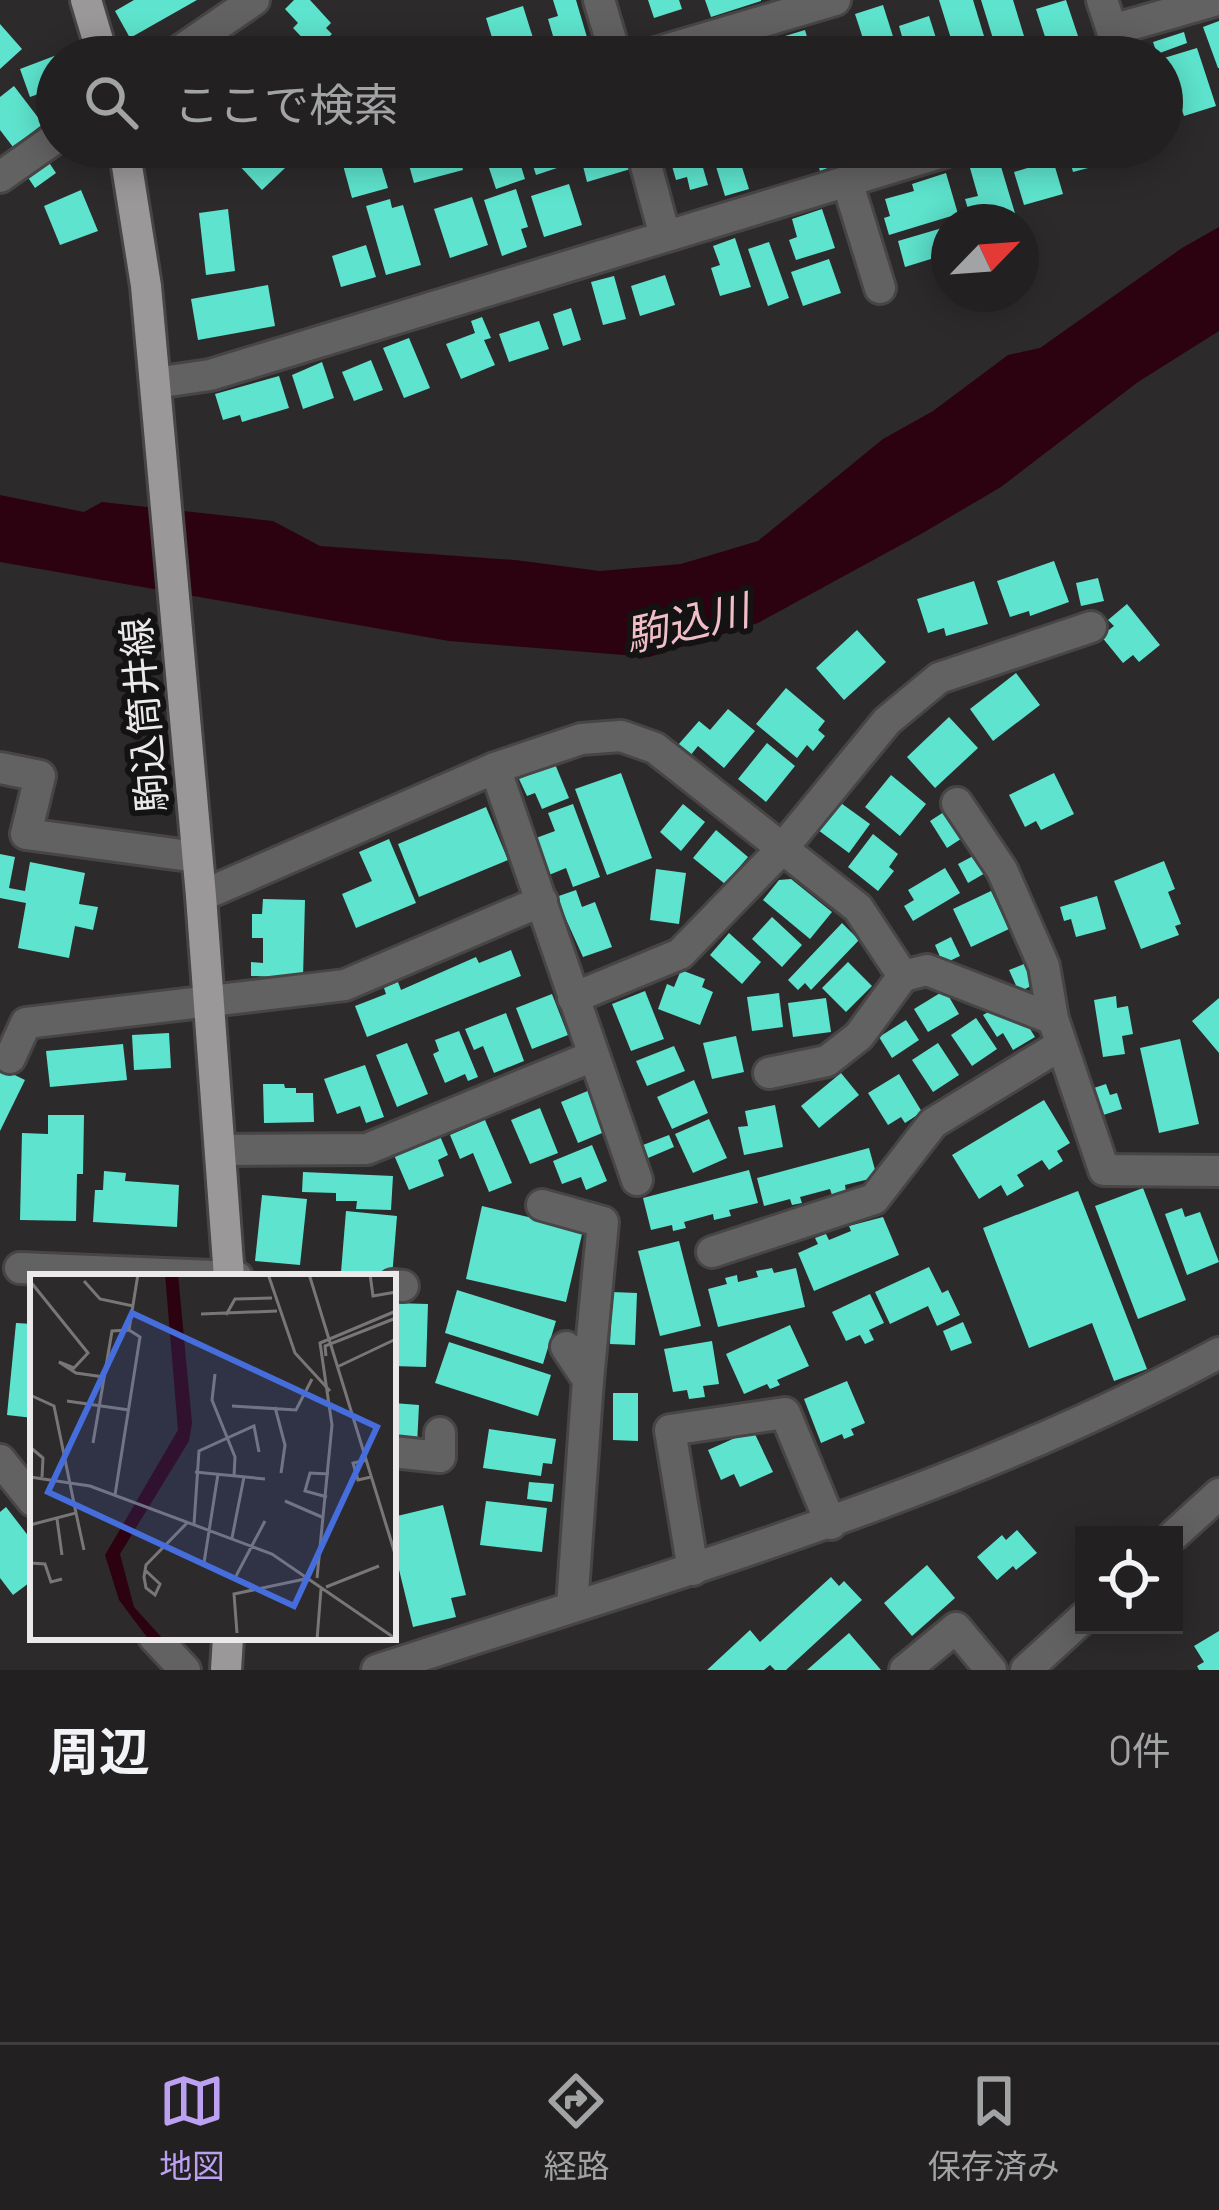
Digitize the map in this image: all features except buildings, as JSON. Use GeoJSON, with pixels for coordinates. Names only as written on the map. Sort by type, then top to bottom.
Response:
{"type":"FeatureCollection","features":[{"type":"Feature","properties":{"kind":"main road"},"geometry":{"type":"LineString","coordinates":[[86,0],[97,36]]}},
{"type":"Feature","properties":{"kind":"main road","name":"駒込筒井線"},"geometry":{"type":"LineString","coordinates":[[128,168],[138,218],[154,383],[232,1274]]}},
{"type":"Feature","properties":{"kind":"main road"},"geometry":{"type":"LineString","coordinates":[[226,1670],[228,1640]]}},
{"type":"Feature","properties":{"kind":"street"},"geometry":{"type":"LineString","coordinates":[[202,36],[254,0]]}},
{"type":"Feature","properties":{"kind":"street"},"geometry":{"type":"LineString","coordinates":[[598,0],[609,36]]}},
{"type":"Feature","properties":{"kind":"street"},"geometry":{"type":"LineString","coordinates":[[702,36],[783,8],[835,0]]}},
{"type":"Feature","properties":{"kind":"street"},"geometry":{"type":"LineString","coordinates":[[1111,29],[1217,0]]}},
{"type":"Feature","properties":{"kind":"street"},"geometry":{"type":"LineString","coordinates":[[0,178],[36,152]]}},
{"type":"Feature","properties":{"kind":"street"},"geometry":{"type":"LineString","coordinates":[[646,168],[664,236]]}},
{"type":"Feature","properties":{"kind":"street"},"geometry":{"type":"LineString","coordinates":[[154,383],[210,375],[890,168]]}},
{"type":"Feature","properties":{"kind":"street"},"geometry":{"type":"LineString","coordinates":[[847,181],[880,288]]}},
{"type":"Feature","properties":{"kind":"street"},"geometry":{"type":"LineString","coordinates":[[573,998],[680,954],[782,849],[887,721],[938,677],[1091,627]]}},
{"type":"Feature","properties":{"kind":"street"},"geometry":{"type":"LineString","coordinates":[[201,896],[495,768],[580,739],[621,736],[655,748],[857,908],[903,976]]}},
{"type":"Feature","properties":{"kind":"street"},"geometry":{"type":"LineString","coordinates":[[0,768],[40,776],[26,834],[196,857]]}},
{"type":"Feature","properties":{"kind":"street"},"geometry":{"type":"LineString","coordinates":[[495,768],[637,1180]]}},
{"type":"Feature","properties":{"kind":"street"},"geometry":{"type":"LineString","coordinates":[[957,803],[1002,870],[1044,966],[1057,1032],[1104,1170],[1219,1172]]}},
{"type":"Feature","properties":{"kind":"street"},"geometry":{"type":"LineString","coordinates":[[10,1058],[26,1023],[345,985],[542,902]]}},
{"type":"Feature","properties":{"kind":"street"},"geometry":{"type":"LineString","coordinates":[[769,1073],[826,1061],[859,1036],[903,976],[927,970],[1057,1032]]}},
{"type":"Feature","properties":{"kind":"street"},"geometry":{"type":"LineString","coordinates":[[712,1252],[874,1199],[933,1123],[1057,1032]]}},
{"type":"Feature","properties":{"kind":"street"},"geometry":{"type":"LineString","coordinates":[[220,1150],[367,1149],[592,1056]]}},
{"type":"Feature","properties":{"kind":"street"},"geometry":{"type":"LineString","coordinates":[[542,1205],[603,1222],[572,1606]]}},
{"type":"Feature","properties":{"kind":"street"},"geometry":{"type":"LineString","coordinates":[[20,1268],[161,1274]]}},
{"type":"Feature","properties":{"kind":"street"},"geometry":{"type":"LineString","coordinates":[[566,1347],[588,1381]]}},
{"type":"Feature","properties":{"kind":"street"},"geometry":{"type":"LineString","coordinates":[[377,1670],[830,1524],[1109,1410],[1219,1353]]}},
{"type":"Feature","properties":{"kind":"street"},"geometry":{"type":"LineString","coordinates":[[693,1570],[670,1430],[784,1413],[830,1524]]}},
{"type":"Feature","properties":{"kind":"street"},"geometry":{"type":"LineString","coordinates":[[396,1452],[440,1456],[440,1433]]}},
{"type":"Feature","properties":{"kind":"street"},"geometry":{"type":"LineString","coordinates":[[0,1460],[30,1497]]}},
{"type":"Feature","properties":{"kind":"street"},"geometry":{"type":"LineString","coordinates":[[1183,1527],[1219,1494]]}},
{"type":"Feature","properties":{"kind":"street"},"geometry":{"type":"LineString","coordinates":[[1026,1670],[1075,1625]]}},
{"type":"Feature","properties":{"kind":"street"},"geometry":{"type":"LineString","coordinates":[[905,1670],[956,1628],[991,1670]]}},
{"type":"Feature","properties":{"kind":"street"},"geometry":{"type":"LineString","coordinates":[[157,1640],[185,1670]]}},
{"type":"Feature","properties":{"kind":"water","name":"駒込川"},"geometry":{"type":"Polygon","coordinates":[[[1219,227],[1219,331],[1138,382],[1001,487],[921,534],[758,623],[649,657],[449,641],[0,562],[0,495],[84,512],[102,502],[273,521],[320,546],[600,571],[681,564],[758,541],[883,439],[933,411],[1008,355],[1040,348],[1219,227]]]}}]}
